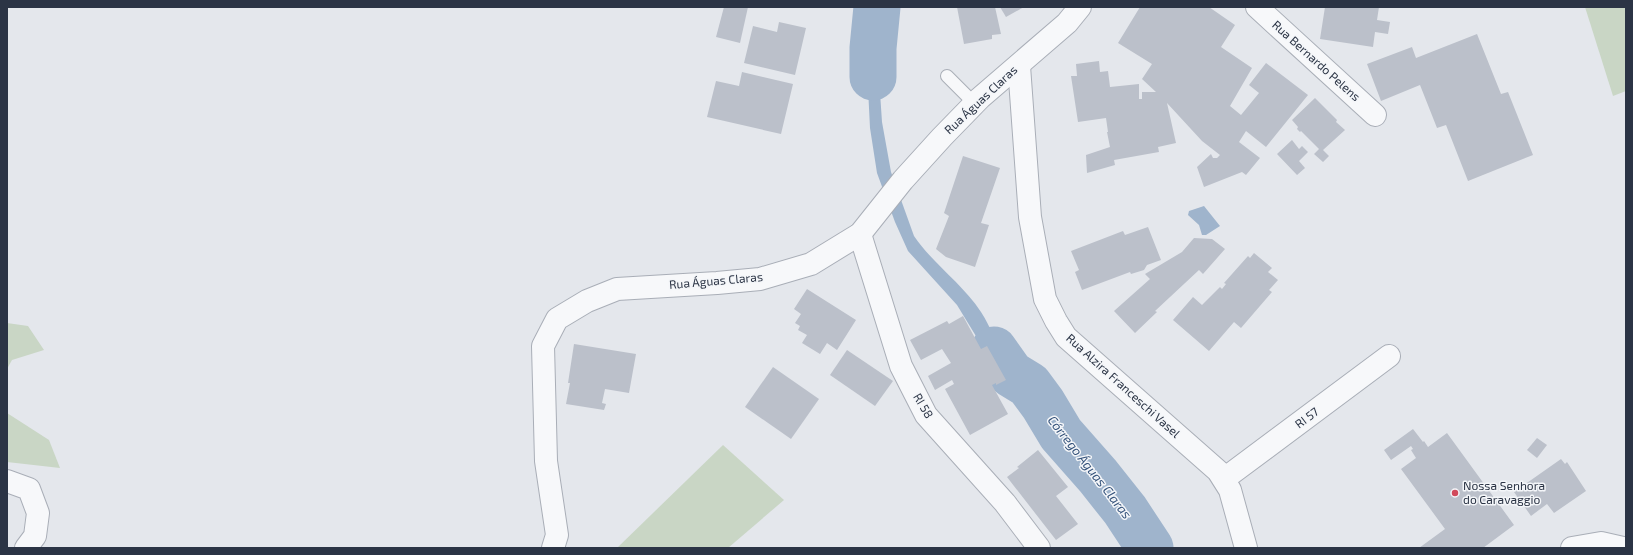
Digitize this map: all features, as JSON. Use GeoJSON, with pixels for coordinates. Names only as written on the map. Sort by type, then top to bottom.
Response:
{"type":"FeatureCollection","features":[{"type":"Feature","properties":{"kind":"street","name":"Rua Águas Claras"},"geometry":{"type":"LineString","coordinates":[[553,548],[557,535],[546,461],[543,346],[557,319],[586,301],[617,290],[760,279],[810,264],[860,234],[904,180],[942,137],[975,104],[1067,23],[1080,7]]}},
{"type":"Feature","properties":{"kind":"street","name":"Rua Bernardo Pelens"},"geometry":{"type":"LineString","coordinates":[[1257,7],[1375,115]]}},
{"type":"Feature","properties":{"kind":"street","name":"Rua Alzira Franceschi Vasel"},"geometry":{"type":"LineString","coordinates":[[1019,66],[1030,217],[1045,299],[1066,337],[1218,471],[1230,490],[1246,548]]}},
{"type":"Feature","properties":{"kind":"street","name":"RI 58"},"geometry":{"type":"LineString","coordinates":[[860,234],[901,366],[926,415],[1005,503],[1039,548]]}},
{"type":"Feature","properties":{"kind":"street","name":"RI 57"},"geometry":{"type":"LineString","coordinates":[[1224,479],[1389,356]]}},
{"type":"Feature","properties":{"kind":"street"},"geometry":{"type":"LineString","coordinates":[[7,481],[29,489],[38,513],[35,536],[26,548]]}},
{"type":"Feature","properties":{"kind":"street"},"geometry":{"type":"LineString","coordinates":[[1572,548],[1601,543],[1623,548]]}},
{"type":"Feature","properties":{"kind":"lane"},"geometry":{"type":"LineString","coordinates":[[947,76],[975,104]]}},
{"type":"Feature","properties":{"kind":"green space"},"geometry":{"type":"Polygon","coordinates":[[[1585,7],[1626,7],[1626,91],[1613,96],[1585,7]]]}},
{"type":"Feature","properties":{"kind":"green space"},"geometry":{"type":"Polygon","coordinates":[[[7,323],[28,326],[44,350],[12,360],[7,369],[7,323]]]}},
{"type":"Feature","properties":{"kind":"green space"},"geometry":{"type":"Polygon","coordinates":[[[7,413],[49,440],[60,468],[7,462],[7,413]]]}},
{"type":"Feature","properties":{"kind":"green space"},"geometry":{"type":"Polygon","coordinates":[[[723,445],[784,500],[728,548],[617,548],[723,445]]]}},
{"type":"Feature","properties":{"kind":"water"},"geometry":{"type":"Polygon","coordinates":[[[872,8],[881,18],[878,63],[882,122],[891,172],[914,236],[930,256],[965,292],[981,312],[1007,360],[1030,382],[1037,392],[1038,397],[1029,388],[1018,386],[1013,383],[987,345],[982,346],[957,305],[908,251],[895,222],[877,173],[870,128],[866,48],[872,8]]]}},
{"type":"Feature","properties":{"kind":"water"},"geometry":{"type":"Polygon","coordinates":[[[1204,206],[1220,226],[1206,235],[1202,235],[1199,225],[1188,215],[1189,211],[1204,206]]]}},
{"type":"Feature","properties":{"kind":"building"},"geometry":{"type":"Polygon","coordinates":[[[724,7],[748,7],[740,43],[716,37],[724,7]]]}},
{"type":"Feature","properties":{"kind":"building"},"geometry":{"type":"Polygon","coordinates":[[[957,7],[995,7],[1001,34],[992,35],[992,39],[964,44],[957,7]]]}},
{"type":"Feature","properties":{"kind":"building"},"geometry":{"type":"Polygon","coordinates":[[[1000,7],[1024,7],[1006,17],[1000,7]]]}},
{"type":"Feature","properties":{"kind":"building"},"geometry":{"type":"Polygon","coordinates":[[[1140,7],[1209,7],[1235,25],[1221,47],[1252,68],[1230,106],[1241,115],[1259,93],[1249,85],[1266,63],[1308,95],[1266,147],[1246,131],[1239,142],[1260,158],[1246,175],[1242,172],[1204,187],[1197,167],[1211,154],[1213,158],[1217,158],[1220,155],[1202,141],[1167,103],[1176,143],[1158,147],[1159,152],[1114,160],[1115,165],[1087,173],[1086,155],[1110,147],[1106,118],[1078,122],[1071,76],[1077,76],[1076,64],[1099,61],[1100,72],[1108,71],[1110,87],[1139,84],[1139,99],[1142,99],[1142,92],[1156,92],[1142,79],[1152,64],[1118,43],[1140,7]]]}},
{"type":"Feature","properties":{"kind":"building"},"geometry":{"type":"Polygon","coordinates":[[[1325,7],[1379,7],[1377,20],[1390,22],[1388,34],[1375,32],[1373,47],[1320,39],[1325,7]]]}},
{"type":"Feature","properties":{"kind":"building"},"geometry":{"type":"Polygon","coordinates":[[[779,22],[806,28],[795,75],[744,63],[753,26],[777,32],[779,22]]]}},
{"type":"Feature","properties":{"kind":"building"},"geometry":{"type":"Polygon","coordinates":[[[1477,34],[1501,94],[1508,92],[1533,155],[1468,181],[1446,125],[1437,128],[1420,85],[1381,101],[1367,64],[1412,47],[1416,58],[1477,34]]]}},
{"type":"Feature","properties":{"kind":"building"},"geometry":{"type":"Polygon","coordinates":[[[742,72],[793,84],[781,134],[707,117],[716,81],[739,86],[742,72]]]}},
{"type":"Feature","properties":{"kind":"building"},"geometry":{"type":"Polygon","coordinates":[[[1315,98],[1345,130],[1323,150],[1329,156],[1323,162],[1314,154],[1319,149],[1301,131],[1300,132],[1297,129],[1298,127],[1292,120],[1315,98]]]}},
{"type":"Feature","properties":{"kind":"building"},"geometry":{"type":"Polygon","coordinates":[[[1292,140],[1299,149],[1302,146],[1308,152],[1299,161],[1305,168],[1297,175],[1277,154],[1292,140]]]}},
{"type":"Feature","properties":{"kind":"building"},"geometry":{"type":"Polygon","coordinates":[[[963,156],[1000,168],[981,223],[989,225],[975,267],[946,257],[936,249],[949,216],[944,213],[963,156]]]}},
{"type":"Feature","properties":{"kind":"building"},"geometry":{"type":"Polygon","coordinates":[[[1148,227],[1161,260],[1147,265],[1144,270],[1131,274],[1130,272],[1082,290],[1075,272],[1079,270],[1071,251],[1123,231],[1125,235],[1148,227]]]}},
{"type":"Feature","properties":{"kind":"building"},"geometry":{"type":"Polygon","coordinates":[[[1194,238],[1212,239],[1225,249],[1203,274],[1199,270],[1155,311],[1157,312],[1135,333],[1114,311],[1150,279],[1145,274],[1182,252],[1194,238]]]}},
{"type":"Feature","properties":{"kind":"building"},"geometry":{"type":"Polygon","coordinates":[[[1254,253],[1272,268],[1268,272],[1278,280],[1269,290],[1272,292],[1241,328],[1234,322],[1209,351],[1173,320],[1193,297],[1202,305],[1220,287],[1222,289],[1226,284],[1224,283],[1248,256],[1250,258],[1254,253]]]}},
{"type":"Feature","properties":{"kind":"building"},"geometry":{"type":"Polygon","coordinates":[[[807,289],[856,320],[837,350],[827,343],[820,354],[802,343],[807,335],[798,330],[800,326],[795,323],[801,314],[794,309],[807,289]]]}},
{"type":"Feature","properties":{"kind":"building"},"geometry":{"type":"Polygon","coordinates":[[[963,316],[981,349],[987,346],[1006,380],[996,385],[996,383],[992,385],[1008,414],[970,435],[945,389],[954,384],[952,380],[935,390],[928,376],[951,363],[942,349],[921,360],[910,340],[947,321],[949,324],[963,316]]]}},
{"type":"Feature","properties":{"kind":"building"},"geometry":{"type":"Polygon","coordinates":[[[574,344],[636,354],[629,393],[605,389],[602,403],[606,404],[604,410],[566,404],[574,344]]]}},
{"type":"Feature","properties":{"kind":"building"},"geometry":{"type":"Polygon","coordinates":[[[847,350],[893,381],[875,406],[830,375],[847,350]]]}},
{"type":"Feature","properties":{"kind":"building"},"geometry":{"type":"Polygon","coordinates":[[[773,367],[819,399],[791,439],[745,407],[773,367]]]}},
{"type":"Feature","properties":{"kind":"building","name":"Nossa Senhora do Caravaggio"},"geometry":{"type":"Polygon","coordinates":[[[1413,429],[1428,447],[1447,433],[1514,525],[1483,548],[1419,548],[1445,529],[1401,469],[1416,458],[1411,450],[1413,449],[1411,446],[1391,460],[1384,450],[1413,429]]]}},
{"type":"Feature","properties":{"kind":"building"},"geometry":{"type":"Polygon","coordinates":[[[1537,438],[1547,445],[1537,458],[1527,450],[1537,438]]]}},
{"type":"Feature","properties":{"kind":"building"},"geometry":{"type":"Polygon","coordinates":[[[1038,450],[1068,487],[1056,496],[1078,524],[1056,540],[1007,477],[1038,450]]]}},
{"type":"Feature","properties":{"kind":"building"},"geometry":{"type":"Polygon","coordinates":[[[1561,459],[1565,464],[1567,462],[1586,491],[1554,513],[1547,504],[1531,516],[1514,492],[1561,459]]]}},
{"type":"Feature","properties":{"kind":"waterway","name":"Córrego Águas Claras"},"geometry":{"type":"LineString","coordinates":[[873,77],[873,48],[877,7]]}},
{"type":"Feature","properties":{"kind":"waterway","name":"Córrego Águas Claras"},"geometry":{"type":"LineString","coordinates":[[994,350],[1011,374],[1029,385],[1043,404],[1061,434],[1098,476],[1125,510],[1150,548]]}},
{"type":"Feature","properties":{"kind":"place","name":"Nossa Senhora do Caravaggio"},"geometry":{"type":"Point","coordinates":[1455,493]}}]}
